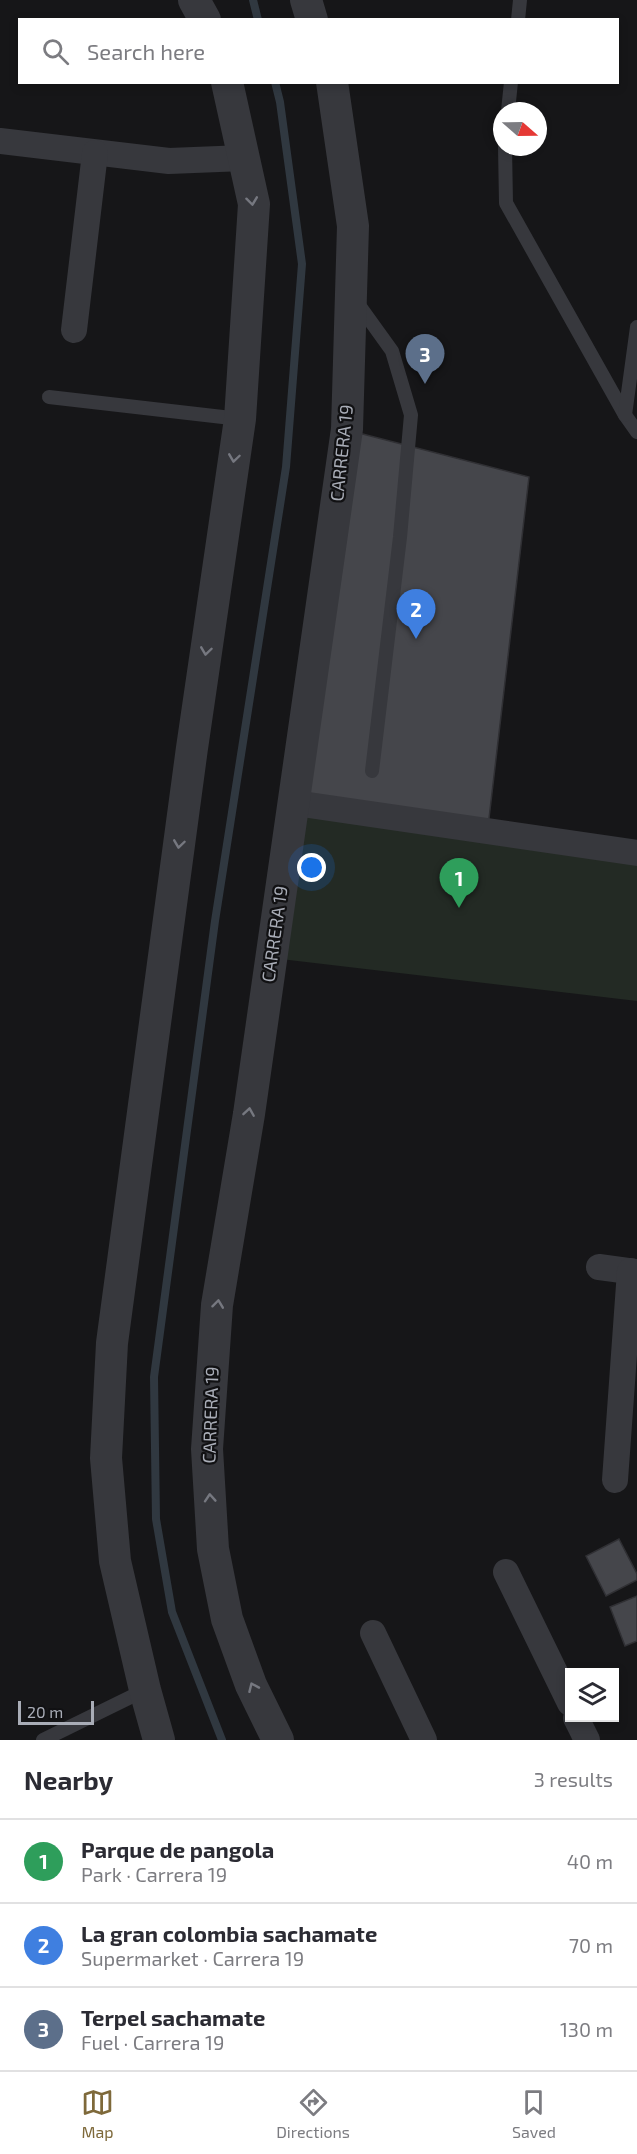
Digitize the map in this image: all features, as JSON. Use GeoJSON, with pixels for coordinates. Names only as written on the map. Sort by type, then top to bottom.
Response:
{"type":"FeatureCollection","features":[{"type":"Feature","properties":{"kind":"street"},"geometry":{"type":"LineString","coordinates":[[194,0],[204,18]]}},
{"type":"Feature","properties":{"kind":"street"},"geometry":{"type":"LineString","coordinates":[[306,0],[311,18]]}},
{"type":"Feature","properties":{"kind":"street"},"geometry":{"type":"LineString","coordinates":[[159,1740],[115,1561],[106,1458],[112,1343],[190,760],[240,419],[254,204],[227,84]]}},
{"type":"Feature","properties":{"kind":"street","name":"CARRERA 19"},"geometry":{"type":"LineString","coordinates":[[278,1740],[251,1685],[227,1619],[213,1549],[207,1449],[217,1305],[249,1114],[347,429],[353,226],[332,84]]}},
{"type":"Feature","properties":{"kind":"street"},"geometry":{"type":"LineString","coordinates":[[0,141],[169,161],[244,158]]}},
{"type":"Feature","properties":{"kind":"street"},"geometry":{"type":"LineString","coordinates":[[74,330],[95,153]]}},
{"type":"Feature","properties":{"kind":"street"},"geometry":{"type":"LineString","coordinates":[[295,803],[637,853]]}},
{"type":"Feature","properties":{"kind":"street"},"geometry":{"type":"LineString","coordinates":[[599,1267],[633,1271],[628,1417],[615,1480]]}},
{"type":"Feature","properties":{"kind":"street"},"geometry":{"type":"LineString","coordinates":[[506,1572],[565,1693]]}},
{"type":"Feature","properties":{"kind":"street"},"geometry":{"type":"LineString","coordinates":[[372,1633],[424,1740]]}},
{"type":"Feature","properties":{"kind":"street"},"geometry":{"type":"LineString","coordinates":[[578,1722],[587,1740]]}},
{"type":"Feature","properties":{"kind":"lane"},"geometry":{"type":"LineString","coordinates":[[518,18],[520,0]]}},
{"type":"Feature","properties":{"kind":"lane"},"geometry":{"type":"LineString","coordinates":[[509,102],[512,84]]}},
{"type":"Feature","properties":{"kind":"lane"},"geometry":{"type":"LineString","coordinates":[[505,156],[506,203],[625,415],[637,432]]}},
{"type":"Feature","properties":{"kind":"lane"},"geometry":{"type":"LineString","coordinates":[[351,294],[392,351],[411,415],[400,537],[372,771]]}},
{"type":"Feature","properties":{"kind":"lane"},"geometry":{"type":"LineString","coordinates":[[625,415],[637,327]]}},
{"type":"Feature","properties":{"kind":"lane"},"geometry":{"type":"LineString","coordinates":[[49,397],[240,419]]}},
{"type":"Feature","properties":{"kind":"lane"},"geometry":{"type":"LineString","coordinates":[[43,1740],[145,1690]]}},
{"type":"Feature","properties":{"kind":"shaded area"},"geometry":{"type":"Polygon","coordinates":[[[300,810],[637,857],[637,1001],[272,958],[300,810]]]}},
{"type":"Feature","properties":{"kind":"building"},"geometry":{"type":"Polygon","coordinates":[[[351,431],[529,477],[488,827],[300,801],[351,431]]]}},
{"type":"Feature","properties":{"kind":"building"},"geometry":{"type":"Polygon","coordinates":[[[619,1539],[637,1574],[637,1580],[606,1596],[586,1556],[619,1539]]]}},
{"type":"Feature","properties":{"kind":"building"},"geometry":{"type":"Polygon","coordinates":[[[637,1596],[637,1641],[625,1646],[610,1607],[637,1596]]]}},
{"type":"Feature","properties":{"kind":"waterway"},"geometry":{"type":"LineString","coordinates":[[253,0],[258,18]]}},
{"type":"Feature","properties":{"kind":"waterway"},"geometry":{"type":"LineString","coordinates":[[222,1740],[172,1612],[156,1519],[154,1377],[215,921],[286,467],[302,264],[280,102],[276,84]]}},
{"type":"Feature","properties":{"kind":"place","name":"Terpel sachamate"},"geometry":{"type":"Point","coordinates":[425,384]}},
{"type":"Feature","properties":{"kind":"place","name":"La gran colombia sachamate"},"geometry":{"type":"Point","coordinates":[416,639]}},
{"type":"Feature","properties":{"kind":"place","name":"Parque de pangola"},"geometry":{"type":"Point","coordinates":[459,908]}}]}
